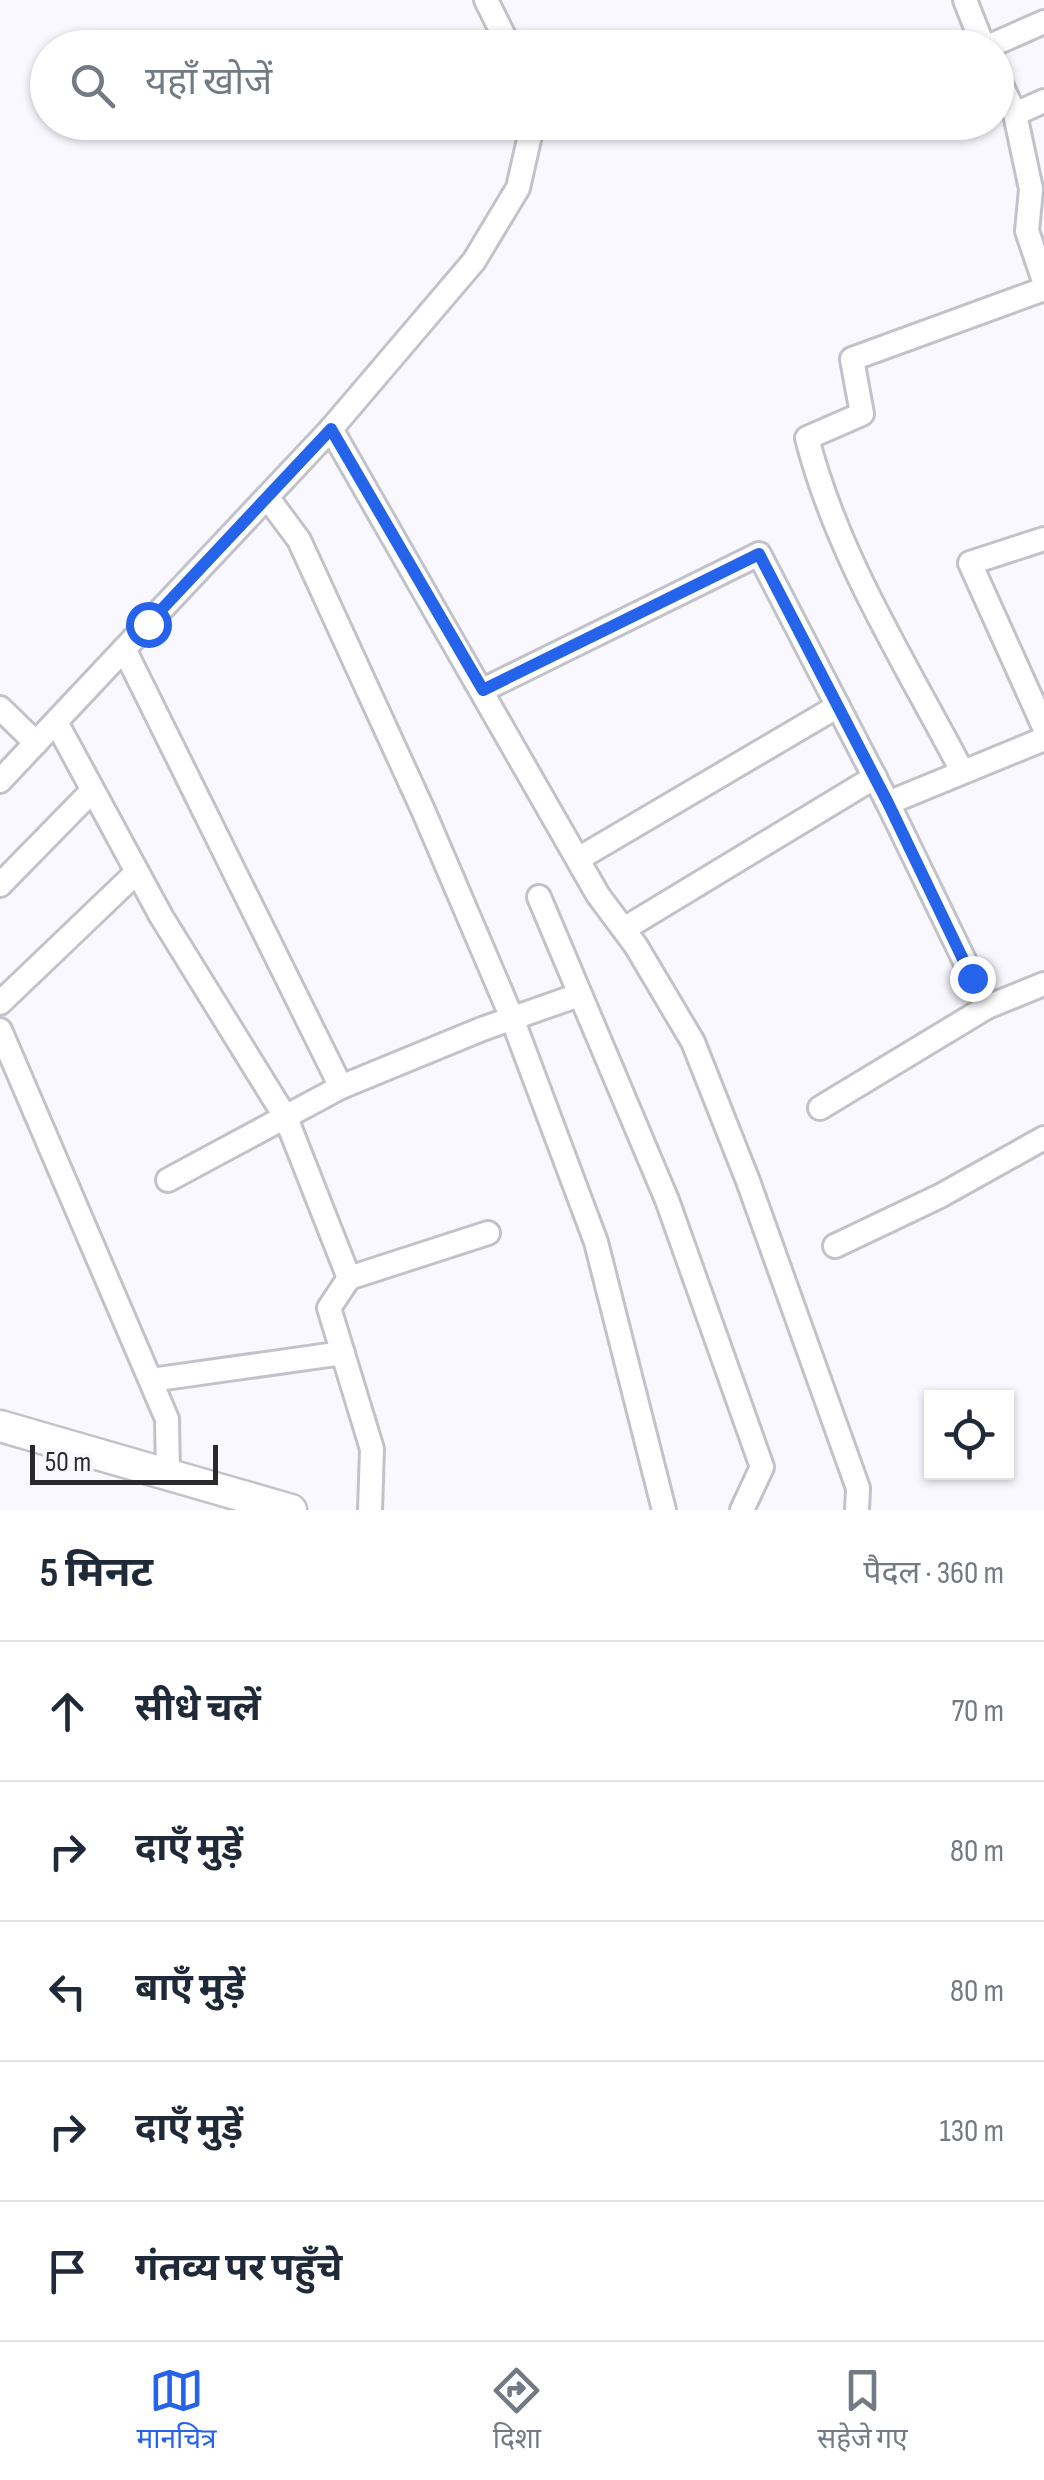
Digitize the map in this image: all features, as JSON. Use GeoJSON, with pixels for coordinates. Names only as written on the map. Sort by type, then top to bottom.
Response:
{"type":"FeatureCollection","features":[{"type":"Feature","properties":{"kind":"street"},"geometry":{"type":"LineString","coordinates":[[486,0],[501,30]]}},
{"type":"Feature","properties":{"kind":"street"},"geometry":{"type":"LineString","coordinates":[[966,0],[978,30]]}},
{"type":"Feature","properties":{"kind":"street"},"geometry":{"type":"LineString","coordinates":[[1014,35],[1044,22]]}},
{"type":"Feature","properties":{"kind":"street"},"geometry":{"type":"LineString","coordinates":[[1044,101],[1015,114],[1037,186],[1027,232],[1044,281]]}},
{"type":"Feature","properties":{"kind":"street"},"geometry":{"type":"LineString","coordinates":[[0,780],[331,429],[474,261],[518,188],[529,140]]}},
{"type":"Feature","properties":{"kind":"street"},"geometry":{"type":"LineString","coordinates":[[962,771],[821,492],[807,438],[862,414],[852,359],[1044,289]]}},
{"type":"Feature","properties":{"kind":"street"},"geometry":{"type":"LineString","coordinates":[[331,429],[578,859],[693,1042],[748,1181],[852,1470],[858,1488],[857,1510]]}},
{"type":"Feature","properties":{"kind":"street"},"geometry":{"type":"LineString","coordinates":[[267,497],[299,540],[423,810],[512,1018],[596,1242],[664,1510]]}},
{"type":"Feature","properties":{"kind":"street"},"geometry":{"type":"LineString","coordinates":[[1044,540],[970,563],[1044,728]]}},
{"type":"Feature","properties":{"kind":"street"},"geometry":{"type":"LineString","coordinates":[[483,690],[759,554],[888,803],[987,1008]]}},
{"type":"Feature","properties":{"kind":"street"},"geometry":{"type":"LineString","coordinates":[[124,650],[341,1086]]}},
{"type":"Feature","properties":{"kind":"street"},"geometry":{"type":"LineString","coordinates":[[578,859],[838,706]]}},
{"type":"Feature","properties":{"kind":"street"},"geometry":{"type":"LineString","coordinates":[[0,708],[36,743]]}},
{"type":"Feature","properties":{"kind":"street"},"geometry":{"type":"LineString","coordinates":[[56,722],[137,872],[286,1118],[350,1278]]}},
{"type":"Feature","properties":{"kind":"street"},"geometry":{"type":"LineString","coordinates":[[888,803],[1044,740]]}},
{"type":"Feature","properties":{"kind":"street"},"geometry":{"type":"LineString","coordinates":[[624,929],[874,777]]}},
{"type":"Feature","properties":{"kind":"street"},"geometry":{"type":"LineString","coordinates":[[0,885],[92,791]]}},
{"type":"Feature","properties":{"kind":"street"},"geometry":{"type":"LineString","coordinates":[[0,1003],[137,872]]}},
{"type":"Feature","properties":{"kind":"street"},"geometry":{"type":"LineString","coordinates":[[538,897],[666,1200],[762,1467],[742,1510]]}},
{"type":"Feature","properties":{"kind":"street"},"geometry":{"type":"LineString","coordinates":[[820,1108],[987,1008],[1044,984]]}},
{"type":"Feature","properties":{"kind":"street"},"geometry":{"type":"LineString","coordinates":[[168,1180],[341,1086],[579,995]]}},
{"type":"Feature","properties":{"kind":"street"},"geometry":{"type":"LineString","coordinates":[[0,1030],[167,1419],[168,1475]]}},
{"type":"Feature","properties":{"kind":"street"},"geometry":{"type":"LineString","coordinates":[[835,1246],[940,1196],[1044,1138]]}},
{"type":"Feature","properties":{"kind":"street"},"geometry":{"type":"LineString","coordinates":[[370,1510],[372,1449],[330,1308],[350,1278],[488,1234]]}},
{"type":"Feature","properties":{"kind":"street"},"geometry":{"type":"LineString","coordinates":[[151,1380],[343,1353]]}},
{"type":"Feature","properties":{"kind":"street"},"geometry":{"type":"LineString","coordinates":[[0,1426],[292,1510]]}},
{"type":"Feature","properties":{"kind":"route"},"geometry":{"type":"LineString","coordinates":[[148,624],[331,429],[483,690],[759,554],[888,803],[972,978]]}}]}
